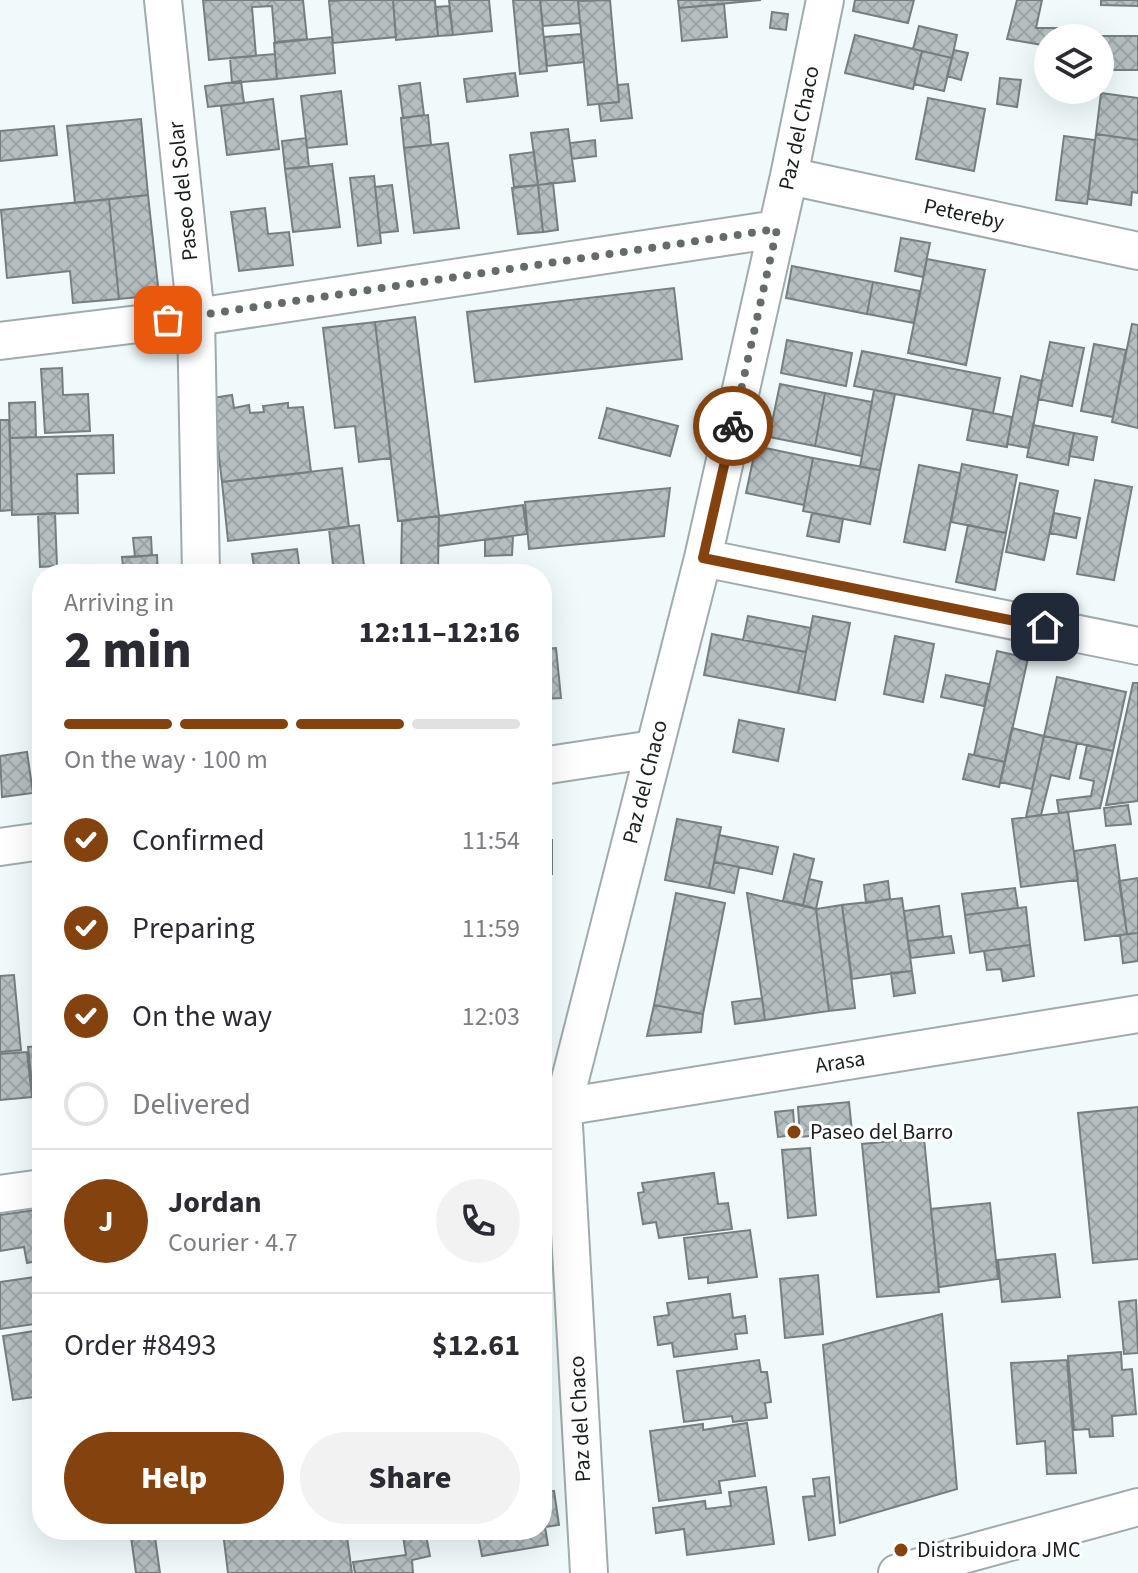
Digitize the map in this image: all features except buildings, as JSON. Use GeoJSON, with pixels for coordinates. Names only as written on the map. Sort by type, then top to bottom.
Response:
{"type":"FeatureCollection","features":[{"type":"Feature","properties":{"kind":"street","name":"Paseo del Solar"},"geometry":{"type":"LineString","coordinates":[[163,0],[196,317],[201,564]]}},
{"type":"Feature","properties":{"kind":"street","name":"Paz del Chaco"},"geometry":{"type":"LineString","coordinates":[[589,1573],[552,1108],[703,558],[789,176],[825,0]]}},
{"type":"Feature","properties":{"kind":"street","name":"Petereby"},"geometry":{"type":"LineString","coordinates":[[789,176],[1138,251]]}},
{"type":"Feature","properties":{"kind":"street"},"geometry":{"type":"LineString","coordinates":[[0,341],[196,317],[777,229]]}},
{"type":"Feature","properties":{"kind":"street"},"geometry":{"type":"LineString","coordinates":[[703,558],[1138,646]]}},
{"type":"Feature","properties":{"kind":"street"},"geometry":{"type":"LineString","coordinates":[[552,764],[653,749]]}},
{"type":"Feature","properties":{"kind":"street"},"geometry":{"type":"LineString","coordinates":[[0,847],[32,842]]}},
{"type":"Feature","properties":{"kind":"street","name":"Arasa"},"geometry":{"type":"LineString","coordinates":[[552,1108],[1138,1014]]}},
{"type":"Feature","properties":{"kind":"street"},"geometry":{"type":"LineString","coordinates":[[0,1194],[32,1189]]}},
{"type":"Feature","properties":{"kind":"street"},"geometry":{"type":"LineString","coordinates":[[897,1573],[1138,1507]]}},
{"type":"Feature","properties":{"kind":"way so far"},"geometry":{"type":"LineString","coordinates":[[168,320],[777,229],[733,426]]}},
{"type":"Feature","properties":{"kind":"place","name":"Paseo del Barro"},"geometry":{"type":"Point","coordinates":[794,1132]}},
{"type":"Feature","properties":{"kind":"place","name":"Distribuidora JMC"},"geometry":{"type":"Point","coordinates":[901,1550]}},
{"type":"Feature","properties":{"kind":"route"},"geometry":{"type":"LineString","coordinates":[[733,426],[703,558],[1045,627]]}}]}
